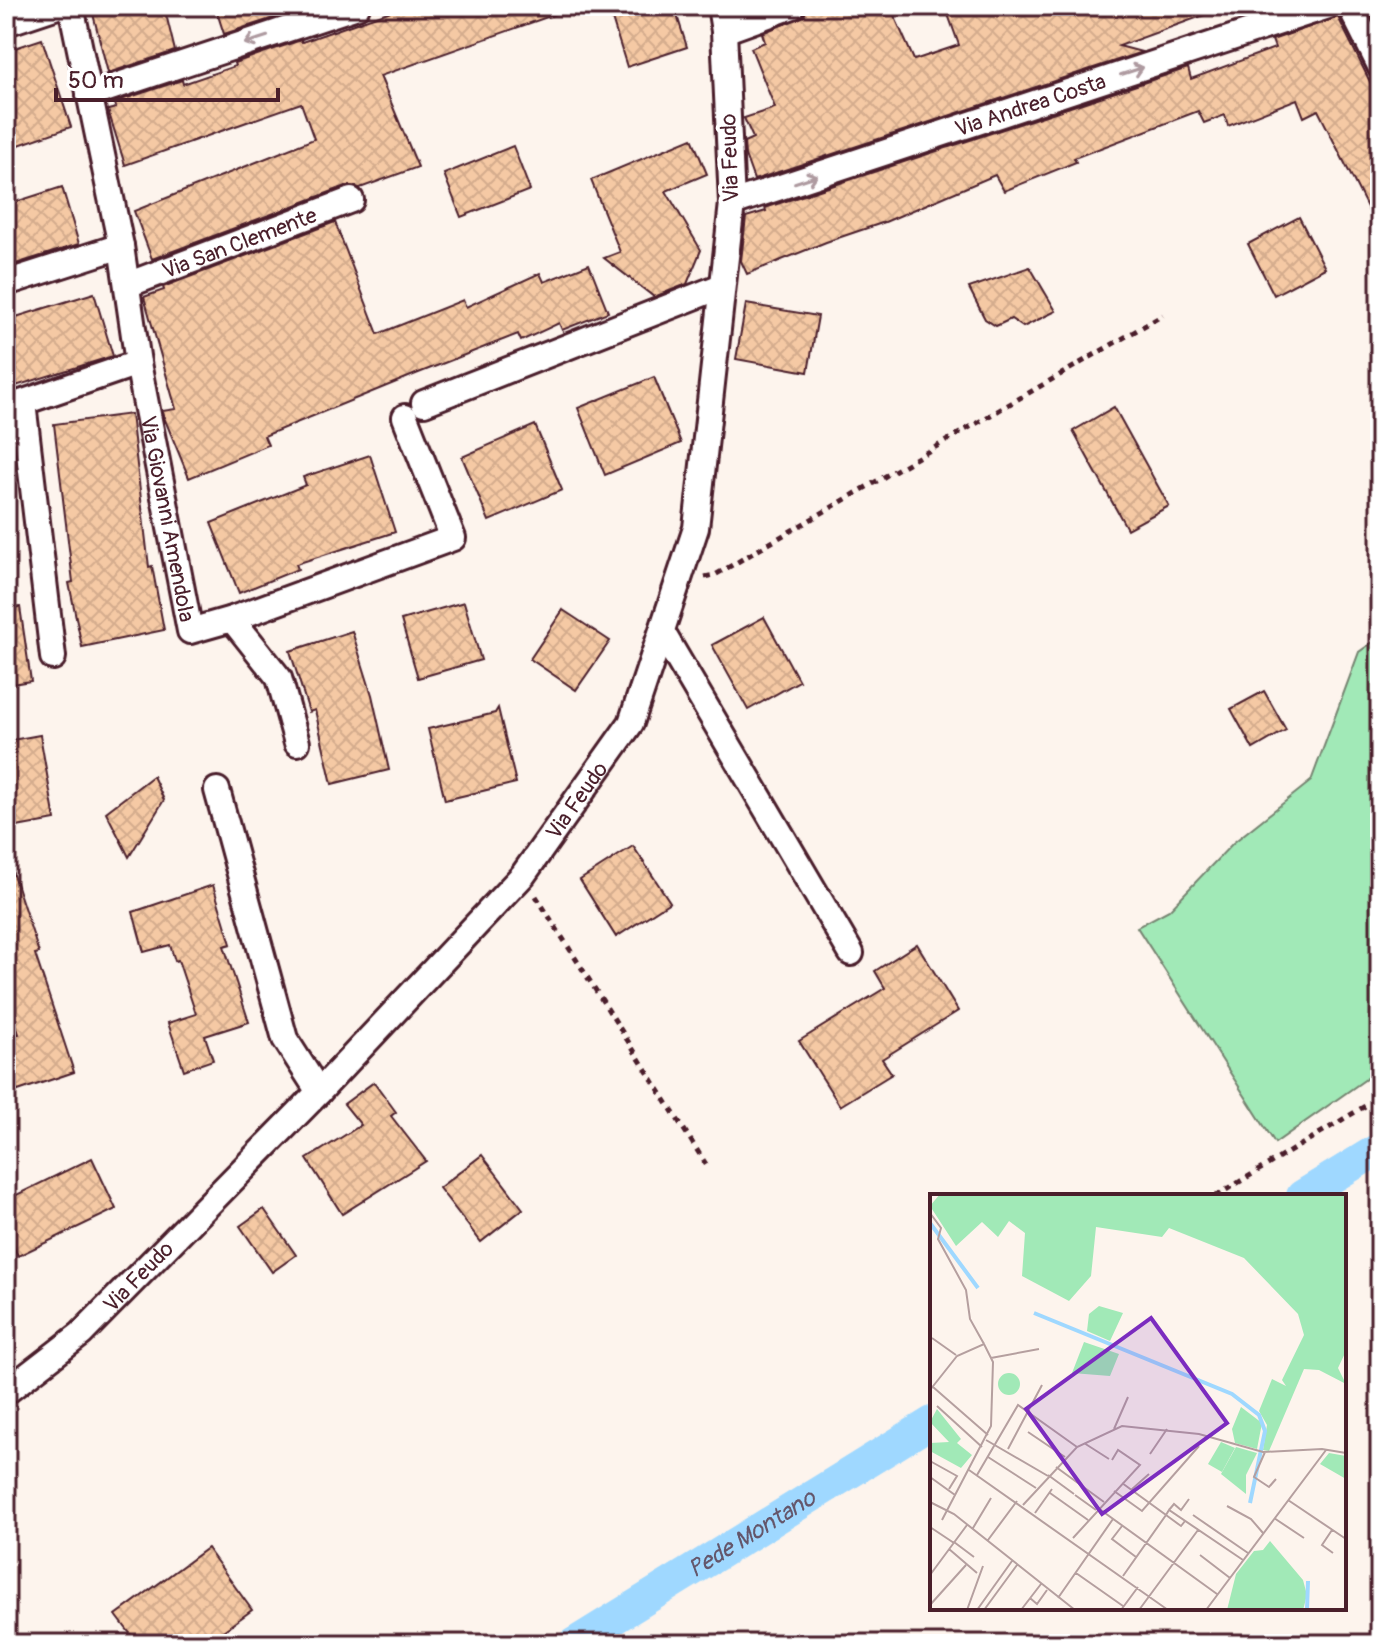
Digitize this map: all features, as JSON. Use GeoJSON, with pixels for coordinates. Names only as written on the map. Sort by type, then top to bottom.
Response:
{"type":"FeatureCollection","features":[{"type":"Feature","properties":{"kind":"street"},"geometry":{"type":"LineString","coordinates":[[6,23],[57,6]]}},
{"type":"Feature","properties":{"kind":"street","name":"Via Giovanni Amendola"},"geometry":{"type":"LineString","coordinates":[[71,6],[121,246],[138,363],[190,631],[232,619],[453,538],[414,410],[722,286]]}},
{"type":"Feature","properties":{"kind":"street"},"geometry":{"type":"LineString","coordinates":[[89,95],[357,6]]}},
{"type":"Feature","properties":{"kind":"street","name":"Via Feudo"},"geometry":{"type":"LineString","coordinates":[[6,1392],[81,1334],[319,1092],[523,875],[631,723],[696,528],[732,203],[724,31],[720,6]]}},
{"type":"Feature","properties":{"kind":"street"},"geometry":{"type":"LineString","coordinates":[[724,31],[793,6]]}},
{"type":"Feature","properties":{"kind":"street","name":"Via Andrea Costa"},"geometry":{"type":"LineString","coordinates":[[732,203],[1328,6]]}},
{"type":"Feature","properties":{"kind":"street"},"geometry":{"type":"LineString","coordinates":[[1350,6],[1380,66]]}},
{"type":"Feature","properties":{"kind":"street","name":"Via San Clemente"},"geometry":{"type":"LineString","coordinates":[[127,285],[351,200]]}},
{"type":"Feature","properties":{"kind":"street"},"geometry":{"type":"LineString","coordinates":[[6,283],[121,246]]}},
{"type":"Feature","properties":{"kind":"street"},"geometry":{"type":"LineString","coordinates":[[53,657],[14,406],[138,363]]}},
{"type":"Feature","properties":{"kind":"street"},"geometry":{"type":"LineString","coordinates":[[232,619],[279,678],[297,743]]}},
{"type":"Feature","properties":{"kind":"street"},"geometry":{"type":"LineString","coordinates":[[662,632],[851,953]]}},
{"type":"Feature","properties":{"kind":"street"},"geometry":{"type":"LineString","coordinates":[[217,790],[285,1039],[319,1092]]}},
{"type":"Feature","properties":{"kind":"path"},"geometry":{"type":"LineString","coordinates":[[680,579],[715,575],[1163,315]]}},
{"type":"Feature","properties":{"kind":"path"},"geometry":{"type":"LineString","coordinates":[[523,875],[709,1169]]}},
{"type":"Feature","properties":{"kind":"path"},"geometry":{"type":"LineString","coordinates":[[1219,1194],[1380,1097]]}},
{"type":"Feature","properties":{"kind":"green space"},"geometry":{"type":"Polygon","coordinates":[[[1380,637],[1380,1069],[1275,1143],[1137,927],[1169,910],[1233,843],[1311,781],[1359,652],[1380,637]]]}},
{"type":"Feature","properties":{"kind":"building"},"geometry":{"type":"Polygon","coordinates":[[[91,6],[164,6],[175,51],[108,73],[91,6]]]}},
{"type":"Feature","properties":{"kind":"building"},"geometry":{"type":"Polygon","coordinates":[[[215,6],[290,6],[292,12],[224,34],[215,6]]]}},
{"type":"Feature","properties":{"kind":"building"},"geometry":{"type":"Polygon","coordinates":[[[405,6],[566,6],[567,10],[380,76],[418,167],[360,188],[346,186],[152,259],[134,211],[314,139],[301,103],[125,165],[108,110],[116,108],[115,102],[182,80],[183,84],[235,66],[234,63],[405,6]]]}},
{"type":"Feature","properties":{"kind":"building"},"geometry":{"type":"Polygon","coordinates":[[[608,6],[674,6],[687,47],[627,67],[608,6]]]}},
{"type":"Feature","properties":{"kind":"building"},"geometry":{"type":"Polygon","coordinates":[[[808,6],[890,6],[914,60],[959,45],[945,6],[1221,6],[1221,9],[1119,46],[1142,52],[754,180],[744,142],[753,138],[744,118],[775,108],[751,48],[765,42],[762,33],[804,16],[808,6]]]}},
{"type":"Feature","properties":{"kind":"building"},"geometry":{"type":"Polygon","coordinates":[[[1338,17],[1380,102],[1380,233],[1318,110],[1304,117],[1297,99],[1228,126],[1225,115],[1204,123],[1198,111],[1074,158],[1076,162],[1004,191],[995,175],[885,222],[747,274],[741,261],[746,217],[766,211],[765,208],[1188,68],[1191,79],[1275,48],[1272,40],[1338,17]]]}},
{"type":"Feature","properties":{"kind":"building"},"geometry":{"type":"Polygon","coordinates":[[[42,39],[71,127],[13,147],[6,127],[6,51],[42,39]]]}},
{"type":"Feature","properties":{"kind":"building"},"geometry":{"type":"Polygon","coordinates":[[[692,138],[707,174],[666,191],[701,250],[687,284],[654,297],[604,258],[620,252],[591,180],[692,138]]]}},
{"type":"Feature","properties":{"kind":"building"},"geometry":{"type":"Polygon","coordinates":[[[513,146],[530,190],[461,217],[444,174],[513,146]]]}},
{"type":"Feature","properties":{"kind":"building"},"geometry":{"type":"Polygon","coordinates":[[[62,187],[79,244],[6,267],[6,205],[62,187]]]}},
{"type":"Feature","properties":{"kind":"building"},"geometry":{"type":"Polygon","coordinates":[[[1299,217],[1325,268],[1274,295],[1248,244],[1299,217]]]}},
{"type":"Feature","properties":{"kind":"building"},"geometry":{"type":"Polygon","coordinates":[[[335,222],[378,334],[463,300],[466,307],[540,273],[544,282],[589,264],[608,312],[562,330],[559,323],[521,341],[518,334],[416,374],[264,436],[268,445],[189,478],[162,411],[176,409],[144,297],[335,222]]]}},
{"type":"Feature","properties":{"kind":"building"},"geometry":{"type":"Polygon","coordinates":[[[1030,267],[1056,311],[1023,327],[1011,319],[996,326],[985,319],[969,288],[1030,267]]]}},
{"type":"Feature","properties":{"kind":"building"},"geometry":{"type":"Polygon","coordinates":[[[94,293],[113,356],[6,389],[6,320],[94,293]]]}},
{"type":"Feature","properties":{"kind":"building"},"geometry":{"type":"Polygon","coordinates":[[[746,304],[818,316],[808,372],[736,359],[746,304]]]}},
{"type":"Feature","properties":{"kind":"building"},"geometry":{"type":"Polygon","coordinates":[[[654,377],[681,443],[605,475],[578,408],[654,377]]]}},
{"type":"Feature","properties":{"kind":"building"},"geometry":{"type":"Polygon","coordinates":[[[1114,407],[1169,506],[1127,529],[1073,431],[1114,407]]]}},
{"type":"Feature","properties":{"kind":"building"},"geometry":{"type":"Polygon","coordinates":[[[131,414],[149,567],[152,566],[164,630],[82,647],[69,583],[73,582],[54,424],[131,414]]]}},
{"type":"Feature","properties":{"kind":"building"},"geometry":{"type":"Polygon","coordinates":[[[535,425],[562,490],[489,521],[462,457],[535,425]]]}},
{"type":"Feature","properties":{"kind":"building"},"geometry":{"type":"Polygon","coordinates":[[[370,455],[395,532],[296,564],[298,569],[239,593],[211,523],[306,485],[303,477],[370,455]]]}},
{"type":"Feature","properties":{"kind":"building"},"geometry":{"type":"Polygon","coordinates":[[[464,602],[481,660],[418,678],[401,620],[464,602]]]}},
{"type":"Feature","properties":{"kind":"building"},"geometry":{"type":"Polygon","coordinates":[[[20,607],[31,681],[6,685],[6,608],[20,607]]]}},
{"type":"Feature","properties":{"kind":"building"},"geometry":{"type":"Polygon","coordinates":[[[563,610],[610,641],[576,690],[530,659],[563,610]]]}},
{"type":"Feature","properties":{"kind":"building"},"geometry":{"type":"Polygon","coordinates":[[[764,617],[799,681],[748,710],[712,645],[764,617]]]}},
{"type":"Feature","properties":{"kind":"building"},"geometry":{"type":"Polygon","coordinates":[[[352,631],[372,695],[389,770],[332,784],[315,710],[309,712],[290,651],[352,631]]]}},
{"type":"Feature","properties":{"kind":"building"},"geometry":{"type":"Polygon","coordinates":[[[1264,691],[1286,730],[1253,749],[1231,709],[1264,691]]]}},
{"type":"Feature","properties":{"kind":"building"},"geometry":{"type":"Polygon","coordinates":[[[498,708],[516,783],[445,800],[428,729],[495,713],[498,708]]]}},
{"type":"Feature","properties":{"kind":"building"},"geometry":{"type":"Polygon","coordinates":[[[40,735],[55,820],[6,829],[6,741],[40,735]]]}},
{"type":"Feature","properties":{"kind":"building"},"geometry":{"type":"Polygon","coordinates":[[[153,776],[164,800],[129,857],[106,812],[153,776]]]}},
{"type":"Feature","properties":{"kind":"building"},"geometry":{"type":"Polygon","coordinates":[[[633,846],[670,902],[616,937],[580,880],[633,846]]]}},
{"type":"Feature","properties":{"kind":"building"},"geometry":{"type":"Polygon","coordinates":[[[6,868],[11,868],[39,953],[35,954],[74,1072],[6,1095],[6,1036],[19,1034],[6,995],[6,868]]]}},
{"type":"Feature","properties":{"kind":"building"},"geometry":{"type":"Polygon","coordinates":[[[213,885],[231,944],[224,946],[249,1022],[205,1036],[213,1060],[184,1070],[168,1023],[196,1014],[170,945],[144,952],[133,912],[213,885]]]}},
{"type":"Feature","properties":{"kind":"building"},"geometry":{"type":"Polygon","coordinates":[[[917,944],[958,1011],[882,1059],[892,1074],[840,1106],[799,1041],[885,988],[875,971],[917,944]]]}},
{"type":"Feature","properties":{"kind":"building"},"geometry":{"type":"Polygon","coordinates":[[[374,1082],[396,1112],[391,1116],[426,1161],[342,1214],[307,1159],[361,1125],[344,1104],[374,1082]]]}},
{"type":"Feature","properties":{"kind":"building"},"geometry":{"type":"Polygon","coordinates":[[[482,1155],[523,1209],[481,1242],[439,1188],[482,1155]]]}},
{"type":"Feature","properties":{"kind":"building"},"geometry":{"type":"Polygon","coordinates":[[[92,1158],[116,1209],[18,1256],[6,1232],[6,1200],[92,1158]]]}},
{"type":"Feature","properties":{"kind":"building"},"geometry":{"type":"Polygon","coordinates":[[[264,1209],[296,1255],[272,1272],[240,1226],[264,1209]]]}},
{"type":"Feature","properties":{"kind":"building"},"geometry":{"type":"Polygon","coordinates":[[[207,1548],[252,1610],[205,1644],[138,1644],[116,1615],[207,1548]]]}},
{"type":"Feature","properties":{"kind":"waterway","name":"Pede Montano"},"geometry":{"type":"LineString","coordinates":[[1305,1194],[1380,1148]]}},
{"type":"Feature","properties":{"kind":"waterway","name":"Pede Montano"},"geometry":{"type":"LineString","coordinates":[[573,1644],[930,1423]]}}]}
